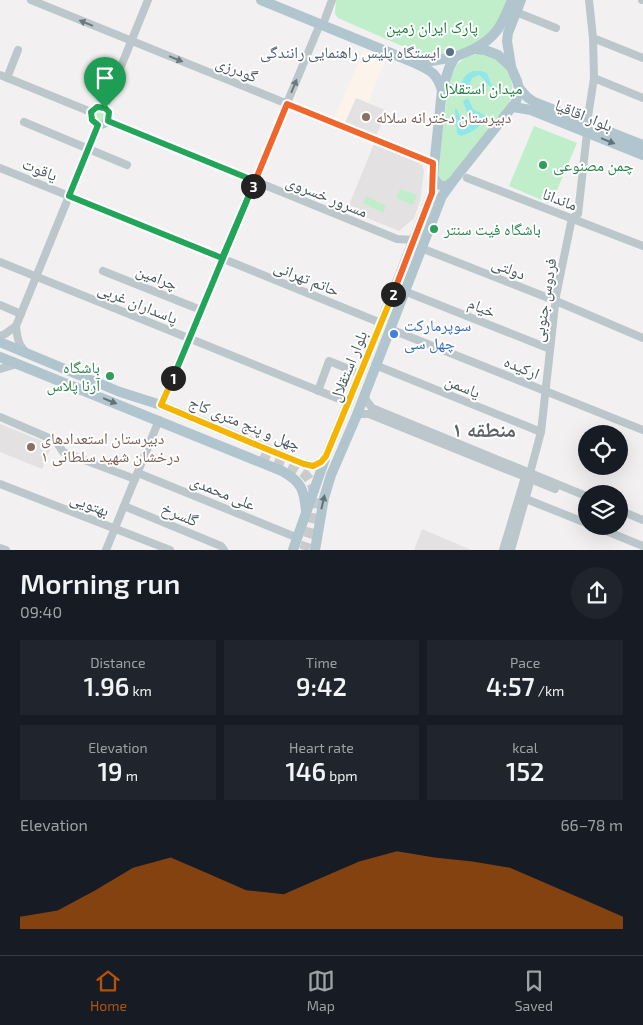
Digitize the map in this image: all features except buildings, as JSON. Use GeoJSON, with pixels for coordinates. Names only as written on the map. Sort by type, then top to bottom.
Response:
{"type":"FeatureCollection","features":[{"type":"Feature","properties":{"kind":"main road"},"geometry":{"type":"LineString","coordinates":[[261,0],[436,63],[440,71],[434,73]]}},
{"type":"Feature","properties":{"kind":"main road"},"geometry":{"type":"LineString","coordinates":[[277,0],[434,73],[442,90]]}},
{"type":"Feature","properties":{"kind":"main road"},"geometry":{"type":"LineString","coordinates":[[431,61],[455,57],[486,42],[495,34],[504,21],[512,0]]}},
{"type":"Feature","properties":{"kind":"main road"},"geometry":{"type":"LineString","coordinates":[[455,57],[449,68],[442,90],[433,163],[433,176],[437,195],[453,181],[516,102],[519,88],[511,67],[506,41],[520,0]]}},
{"type":"Feature","properties":{"kind":"main road"},"geometry":{"type":"LineString","coordinates":[[495,34],[494,38],[499,44],[503,44],[506,41]]}},
{"type":"Feature","properties":{"kind":"main road"},"geometry":{"type":"LineString","coordinates":[[474,49],[498,55],[511,67]]}},
{"type":"Feature","properties":{"kind":"main road","name":"بلوار اقاقیا"},"geometry":{"type":"LineString","coordinates":[[519,88],[534,102],[643,155]]}},
{"type":"Feature","properties":{"kind":"main road","name":"بلوار اقاقیا"},"geometry":{"type":"LineString","coordinates":[[513,107],[531,110],[643,145]]}},
{"type":"Feature","properties":{"kind":"main road"},"geometry":{"type":"LineString","coordinates":[[433,176],[437,184],[442,186],[447,186],[453,181]]}},
{"type":"Feature","properties":{"kind":"main road","name":"بلوار استقلال"},"geometry":{"type":"LineString","coordinates":[[293,550],[326,456],[361,374],[404,291],[417,244],[437,195]]}},
{"type":"Feature","properties":{"kind":"main road","name":"بلوار استقلال"},"geometry":{"type":"LineString","coordinates":[[315,550],[324,498],[331,475],[356,417],[375,365],[410,251],[417,244]]}},
{"type":"Feature","properties":{"kind":"main road"},"geometry":{"type":"LineString","coordinates":[[0,342],[120,392],[128,399],[262,455],[298,483],[303,490],[306,515]]}},
{"type":"Feature","properties":{"kind":"main road"},"geometry":{"type":"LineString","coordinates":[[0,357],[158,420],[262,455]]}},
{"type":"Feature","properties":{"kind":"main road","name":"چهل و پنج متری کاج"},"geometry":{"type":"LineString","coordinates":[[120,392],[161,405],[262,455],[313,466],[321,462],[326,456]]}},
{"type":"Feature","properties":{"kind":"street","name":"گودرزی"},"geometry":{"type":"LineString","coordinates":[[31,0],[433,163]]}},
{"type":"Feature","properties":{"kind":"street"},"geometry":{"type":"LineString","coordinates":[[104,108],[147,2],[137,0]]}},
{"type":"Feature","properties":{"kind":"street"},"geometry":{"type":"LineString","coordinates":[[161,405],[332,0]]}},
{"type":"Feature","properties":{"kind":"street"},"geometry":{"type":"LineString","coordinates":[[587,128],[594,78],[589,0]]}},
{"type":"Feature","properties":{"kind":"street"},"geometry":{"type":"LineString","coordinates":[[516,12],[556,28]]}},
{"type":"Feature","properties":{"kind":"street"},"geometry":{"type":"LineString","coordinates":[[592,38],[643,58]]}},
{"type":"Feature","properties":{"kind":"street"},"geometry":{"type":"LineString","coordinates":[[18,50],[2,76],[91,112]]}},
{"type":"Feature","properties":{"kind":"street"},"geometry":{"type":"LineString","coordinates":[[594,78],[643,98]]}},
{"type":"Feature","properties":{"kind":"street"},"geometry":{"type":"LineString","coordinates":[[97,107],[104,108],[109,112],[108,121],[104,125],[98,125],[92,120],[91,112],[97,107]]}},
{"type":"Feature","properties":{"kind":"street","name":"مسرور خسروی"},"geometry":{"type":"LineString","coordinates":[[108,121],[397,239]]}},
{"type":"Feature","properties":{"kind":"street"},"geometry":{"type":"LineString","coordinates":[[24,122],[128,165]]}},
{"type":"Feature","properties":{"kind":"street"},"geometry":{"type":"LineString","coordinates":[[0,336],[16,326],[98,125]]}},
{"type":"Feature","properties":{"kind":"street","name":"فردوس جنوبی"},"geometry":{"type":"LineString","coordinates":[[511,550],[528,476],[541,432],[556,301],[572,218],[578,214],[587,128]]}},
{"type":"Feature","properties":{"kind":"street","name":"یاقوت"},"geometry":{"type":"LineString","coordinates":[[0,168],[222,258]]}},
{"type":"Feature","properties":{"kind":"street","name":"ماندانا"},"geometry":{"type":"LineString","coordinates":[[467,178],[643,246]]}},
{"type":"Feature","properties":{"kind":"street"},"geometry":{"type":"LineString","coordinates":[[397,239],[410,251]]}},
{"type":"Feature","properties":{"kind":"street","name":"دولتی"},"geometry":{"type":"LineString","coordinates":[[397,239],[417,244],[643,338]]}},
{"type":"Feature","properties":{"kind":"street","name":"حاتم تهرانی"},"geometry":{"type":"LineString","coordinates":[[222,258],[386,326]]}},
{"type":"Feature","properties":{"kind":"street","name":"پاسداران غربی"},"geometry":{"type":"LineString","coordinates":[[0,262],[349,403]]}},
{"type":"Feature","properties":{"kind":"street","name":"چرامین"},"geometry":{"type":"LineString","coordinates":[[103,271],[201,310]]}},
{"type":"Feature","properties":{"kind":"street","name":"خیام"},"geometry":{"type":"LineString","coordinates":[[404,291],[550,349]]}},
{"type":"Feature","properties":{"kind":"street"},"geometry":{"type":"LineString","coordinates":[[0,305],[21,314]]}},
{"type":"Feature","properties":{"kind":"street"},"geometry":{"type":"LineString","coordinates":[[16,326],[21,348],[28,354]]}},
{"type":"Feature","properties":{"kind":"street","name":"ارکیده"},"geometry":{"type":"LineString","coordinates":[[386,326],[643,430]]}},
{"type":"Feature","properties":{"kind":"street"},"geometry":{"type":"LineString","coordinates":[[318,390],[330,361],[361,374]]}},
{"type":"Feature","properties":{"kind":"street"},"geometry":{"type":"LineString","coordinates":[[0,369],[18,364]]}},
{"type":"Feature","properties":{"kind":"street","name":"یاسمن"},"geometry":{"type":"LineString","coordinates":[[375,365],[541,432]]}},
{"type":"Feature","properties":{"kind":"street"},"geometry":{"type":"LineString","coordinates":[[364,392],[370,411]]}},
{"type":"Feature","properties":{"kind":"street"},"geometry":{"type":"LineString","coordinates":[[356,417],[370,411],[578,498]]}},
{"type":"Feature","properties":{"kind":"street","name":"علی محمدی"},"geometry":{"type":"LineString","coordinates":[[0,417],[56,441],[63,452],[136,476],[298,538]]}},
{"type":"Feature","properties":{"kind":"street"},"geometry":{"type":"LineString","coordinates":[[106,550],[158,420]]}},
{"type":"Feature","properties":{"kind":"street"},"geometry":{"type":"LineString","coordinates":[[528,476],[578,493]]}},
{"type":"Feature","properties":{"kind":"street","name":"بهتویی"},"geometry":{"type":"LineString","coordinates":[[0,484],[170,550]]}},
{"type":"Feature","properties":{"kind":"street"},"geometry":{"type":"LineString","coordinates":[[523,498],[578,520]]}},
{"type":"Feature","properties":{"kind":"street","name":"فردوس جنوبی"},"geometry":{"type":"LineString","coordinates":[[503,550],[523,498]]}},
{"type":"Feature","properties":{"kind":"street","name":"گلسرخ"},"geometry":{"type":"LineString","coordinates":[[124,506],[221,546],[224,550]]}},
{"type":"Feature","properties":{"kind":"street"},"geometry":{"type":"LineString","coordinates":[[628,514],[643,520]]}},
{"type":"Feature","properties":{"kind":"street"},"geometry":{"type":"LineString","coordinates":[[628,518],[643,524]]}},
{"type":"Feature","properties":{"kind":"street"},"geometry":{"type":"LineString","coordinates":[[616,535],[643,546]]}},
{"type":"Feature","properties":{"kind":"street"},"geometry":{"type":"LineString","coordinates":[[0,548],[6,550]]}},
{"type":"Feature","properties":{"kind":"shaded area"},"geometry":{"type":"Polygon","coordinates":[[[364,49],[386,59],[368,103],[356,98],[345,123],[334,119],[364,49]]]}},
{"type":"Feature","properties":{"kind":"shaded area","name":"دبیرستان دخترانه سلاله"},"geometry":{"type":"Polygon","coordinates":[[[356,98],[387,111],[376,136],[345,123],[356,98]]]}},
{"type":"Feature","properties":{"kind":"shaded area"},"geometry":{"type":"Polygon","coordinates":[[[374,144],[422,164],[423,167],[420,201],[414,218],[399,231],[355,213],[356,208],[349,205],[374,144]]]}},
{"type":"Feature","properties":{"kind":"shaded area"},"geometry":{"type":"Polygon","coordinates":[[[0,424],[52,445],[42,469],[0,452],[0,424]]]}},
{"type":"Feature","properties":{"kind":"shaded area"},"geometry":{"type":"Polygon","coordinates":[[[422,529],[469,549],[472,550],[414,550],[422,529]]]}},
{"type":"Feature","properties":{"kind":"green space","name":"پارک ایران زمین"},"geometry":{"type":"Polygon","coordinates":[[[336,0],[509,0],[499,24],[482,40],[447,55],[431,56],[411,50],[338,18],[335,14],[336,0]]]}},
{"type":"Feature","properties":{"kind":"green space","name":"میدان استقلال"},"geometry":{"type":"Polygon","coordinates":[[[481,54],[490,56],[504,66],[511,80],[511,96],[508,105],[445,184],[437,178],[449,79],[461,61],[470,56],[481,54]]]}},
{"type":"Feature","properties":{"kind":"green space"},"geometry":{"type":"Polygon","coordinates":[[[100,107],[106,110],[109,116],[106,122],[100,125],[94,122],[91,116],[94,110],[100,107]]]}},
{"type":"Feature","properties":{"kind":"green space","name":"چمن مصنوعی"},"geometry":{"type":"Polygon","coordinates":[[[534,126],[577,143],[551,204],[509,186],[534,126]]]}},
{"type":"Feature","properties":{"kind":"green space"},"geometry":{"type":"Polygon","coordinates":[[[400,189],[417,195],[413,205],[396,198],[400,189]]]}},
{"type":"Feature","properties":{"kind":"green space"},"geometry":{"type":"Polygon","coordinates":[[[366,196],[386,206],[383,213],[363,203],[366,196]]]}},
{"type":"Feature","properties":{"kind":"water"},"geometry":{"type":"Polygon","coordinates":[[[474,71],[487,73],[494,87],[488,85],[479,75],[472,78],[469,87],[461,84],[466,75],[474,71]]]}},
{"type":"Feature","properties":{"kind":"water"},"geometry":{"type":"Polygon","coordinates":[[[468,98],[473,109],[486,116],[476,129],[461,136],[457,134],[455,109],[457,109],[462,117],[467,118],[468,115],[463,101],[468,98]]]}},
{"type":"Feature","properties":{"kind":"tunnel"},"geometry":{"type":"LineString","coordinates":[[261,454],[299,470],[310,480],[315,499],[313,521],[304,550]]}},
{"type":"Feature","properties":{"kind":"place","name":"ایستگاه پلیس راهنمایی رانندگی"},"geometry":{"type":"Point","coordinates":[450,52]}},
{"type":"Feature","properties":{"kind":"place","name":"دبیرستان دخترانه سلاله"},"geometry":{"type":"Point","coordinates":[366,117]}},
{"type":"Feature","properties":{"kind":"place","name":"چمن مصنوعی"},"geometry":{"type":"Point","coordinates":[543,165]}},
{"type":"Feature","properties":{"kind":"place","name":"باشگاه فیت سنتر"},"geometry":{"type":"Point","coordinates":[434,229]}},
{"type":"Feature","properties":{"kind":"place","name":"سوپرمارکت چهل سی"},"geometry":{"type":"Point","coordinates":[394,334]}},
{"type":"Feature","properties":{"kind":"place","name":"باشگاه آرنا پلاس"},"geometry":{"type":"Point","coordinates":[110,376]}},
{"type":"Feature","properties":{"kind":"place","name":"دبیرستان استعدادهای درخشان شهید سلطانی ۱"},"geometry":{"type":"Point","coordinates":[31,447]}},
{"type":"Feature","properties":{"kind":"district","name":"منطقه ۱"},"geometry":{"type":"Point","coordinates":[484,430]}},
{"type":"Feature","properties":{"kind":"route"},"geometry":{"type":"LineString","coordinates":[[105,108],[97,107],[91,112],[90,118],[93,123],[98,125],[69,196],[222,258],[255,181],[287,104],[433,163],[432,193],[349,403],[326,456],[321,462],[313,466],[304,464],[161,405],[255,181],[108,121],[110,115],[105,108]]}}]}
